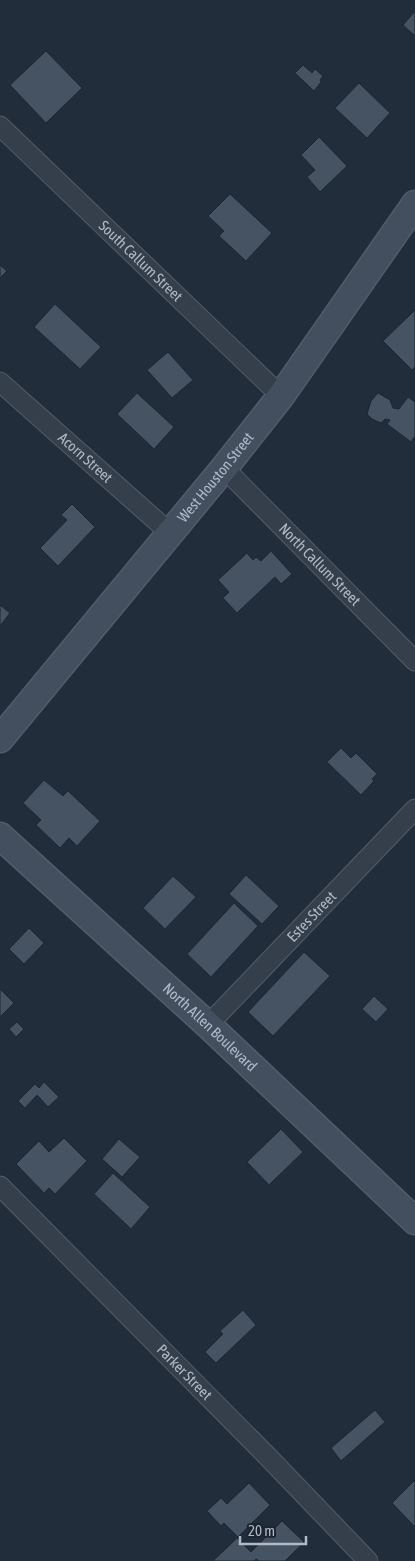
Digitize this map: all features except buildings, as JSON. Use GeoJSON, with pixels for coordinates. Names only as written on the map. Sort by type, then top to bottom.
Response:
{"type":"FeatureCollection","features":[{"type":"Feature","properties":{"kind":"main road","name":"West Houston Street"},"geometry":{"type":"LineString","coordinates":[[0,739],[224,468],[281,396],[415,204]]}},
{"type":"Feature","properties":{"kind":"main road","name":"North Allen Boulevard"},"geometry":{"type":"LineString","coordinates":[[0,836],[208,1025],[415,1221]]}},
{"type":"Feature","properties":{"kind":"street","name":"South Callum Street"},"geometry":{"type":"LineString","coordinates":[[0,126],[281,396]]}},
{"type":"Feature","properties":{"kind":"street","name":"Acorn Street"},"geometry":{"type":"LineString","coordinates":[[0,382],[170,533]]}},
{"type":"Feature","properties":{"kind":"street","name":"North Callum Street"},"geometry":{"type":"LineString","coordinates":[[224,468],[415,661]]}},
{"type":"Feature","properties":{"kind":"street","name":"Estes Street"},"geometry":{"type":"LineString","coordinates":[[208,1025],[415,809]]}},
{"type":"Feature","properties":{"kind":"street","name":"Parker Street"},"geometry":{"type":"LineString","coordinates":[[0,1186],[368,1561]]}}]}
